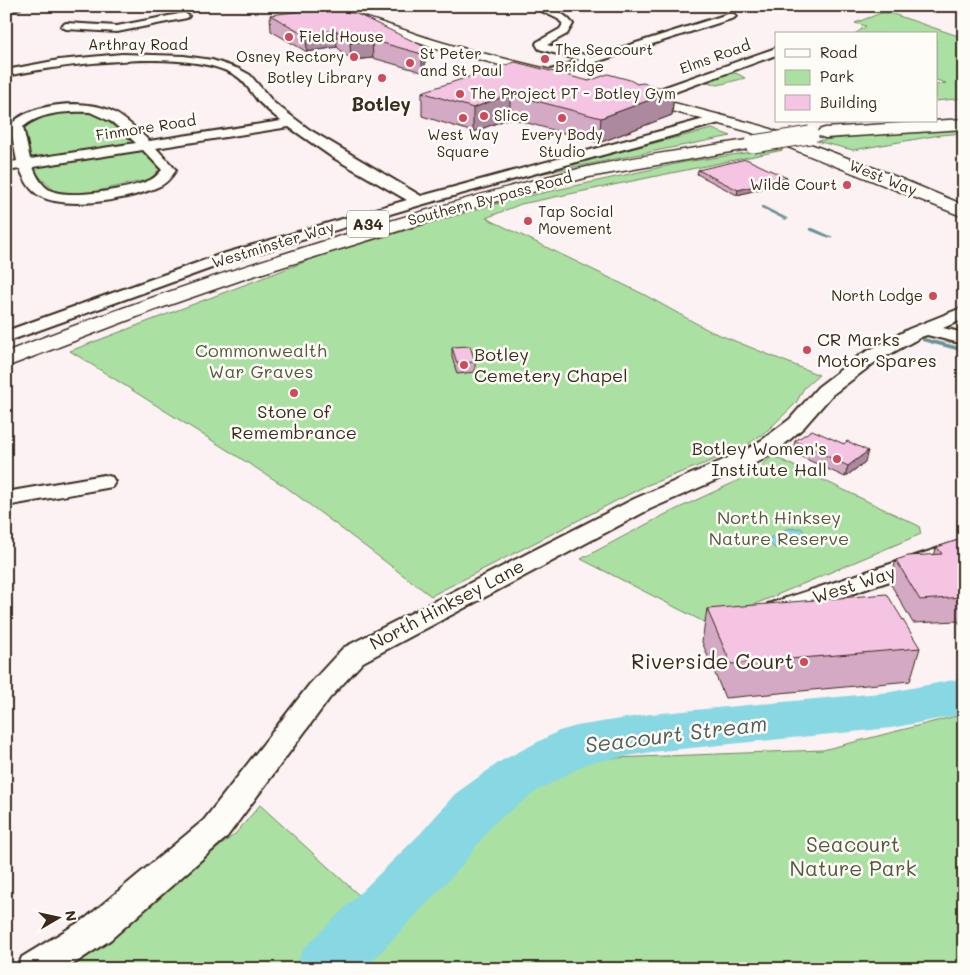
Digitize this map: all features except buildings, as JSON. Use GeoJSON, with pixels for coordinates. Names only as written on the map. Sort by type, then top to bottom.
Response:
{"type":"FeatureCollection","features":[{"type":"Feature","properties":{"kind":"main road"},"geometry":{"type":"LineString","coordinates":[[302,6],[385,28],[494,64],[572,82],[549,74],[446,47]]}},
{"type":"Feature","properties":{"kind":"main road"},"geometry":{"type":"LineString","coordinates":[[329,7],[385,28]]}},
{"type":"Feature","properties":{"kind":"main road","name":"West Way"},"geometry":{"type":"LineString","coordinates":[[632,98],[756,130],[808,136],[876,175],[964,212]]}},
{"type":"Feature","properties":{"kind":"main road"},"geometry":{"type":"LineString","coordinates":[[938,115],[964,113]]}},
{"type":"Feature","properties":{"kind":"main road","name":"Southern By-pass Road"},"geometry":{"type":"LineString","coordinates":[[938,121],[964,119]]}},
{"type":"Feature","properties":{"kind":"main road","name":"Southern By-pass Road"},"geometry":{"type":"LineString","coordinates":[[808,136],[869,122]]}},
{"type":"Feature","properties":{"kind":"main road","name":"Southern By-pass Road"},"geometry":{"type":"LineString","coordinates":[[6,347],[138,296],[246,260],[486,190],[606,161],[747,141],[927,122]]}},
{"type":"Feature","properties":{"kind":"main road"},"geometry":{"type":"LineString","coordinates":[[808,136],[964,124]]}},
{"type":"Feature","properties":{"kind":"main road","name":"Southern By-pass Road"},"geometry":{"type":"LineString","coordinates":[[6,360],[148,304],[256,267],[445,210],[529,187],[747,141]]}},
{"type":"Feature","properties":{"kind":"street"},"geometry":{"type":"LineString","coordinates":[[6,10],[16,6]]}},
{"type":"Feature","properties":{"kind":"street"},"geometry":{"type":"LineString","coordinates":[[536,6],[561,16],[568,24],[565,30],[543,41],[541,44],[543,47],[592,60]]}},
{"type":"Feature","properties":{"kind":"street"},"geometry":{"type":"LineString","coordinates":[[547,10],[563,8]]}},
{"type":"Feature","properties":{"kind":"street"},"geometry":{"type":"LineString","coordinates":[[66,26],[117,29],[188,17],[166,10]]}},
{"type":"Feature","properties":{"kind":"street"},"geometry":{"type":"LineString","coordinates":[[549,74],[731,16]]}},
{"type":"Feature","properties":{"kind":"street","name":"Elms Road"},"geometry":{"type":"LineString","coordinates":[[632,98],[775,51]]}},
{"type":"Feature","properties":{"kind":"street","name":"Arthray Road"},"geometry":{"type":"LineString","coordinates":[[6,73],[75,61],[119,58],[157,58],[218,65],[247,78],[258,94],[291,123],[346,160],[419,201]]}},
{"type":"Feature","properties":{"kind":"street"},"geometry":{"type":"LineString","coordinates":[[6,66],[22,70]]}},
{"type":"Feature","properties":{"kind":"street"},"geometry":{"type":"LineString","coordinates":[[82,108],[98,110],[109,115],[146,144],[169,170],[163,178],[140,187],[92,197],[71,199],[51,197],[42,191],[23,164],[16,126],[24,118],[43,112],[82,108]]}},
{"type":"Feature","properties":{"kind":"street","name":"Westminster Way"},"geometry":{"type":"LineString","coordinates":[[6,337],[225,258],[708,119]]}},
{"type":"Feature","properties":{"kind":"street","name":"Finmore Road"},"geometry":{"type":"LineString","coordinates":[[6,167],[291,123]]}},
{"type":"Feature","properties":{"kind":"street","name":"North Hinksey Lane"},"geometry":{"type":"LineString","coordinates":[[36,969],[98,929],[215,829],[319,692],[353,655],[642,504],[752,456],[784,434],[799,421],[825,392],[867,359],[964,312]]}},
{"type":"Feature","properties":{"kind":"street"},"geometry":{"type":"LineString","coordinates":[[926,329],[964,339]]}},
{"type":"Feature","properties":{"kind":"street"},"geometry":{"type":"LineString","coordinates":[[6,499],[104,482]]}},
{"type":"Feature","properties":{"kind":"street","name":"West Way"},"geometry":{"type":"LineString","coordinates":[[754,618],[964,548]]}},
{"type":"Feature","properties":{"kind":"green space"},"geometry":{"type":"Polygon","coordinates":[[[881,13],[890,13],[964,38],[964,98],[938,101],[938,85],[946,83],[938,81],[938,32],[858,32],[866,26],[855,23],[881,13]]]}},
{"type":"Feature","properties":{"kind":"green space"},"geometry":{"type":"Polygon","coordinates":[[[729,72],[745,78],[718,85],[704,81],[729,72]]]}},
{"type":"Feature","properties":{"kind":"green space"},"geometry":{"type":"Polygon","coordinates":[[[93,110],[135,143],[28,159],[18,125],[39,114],[93,110]]]}},
{"type":"Feature","properties":{"kind":"green space"},"geometry":{"type":"Polygon","coordinates":[[[964,127],[964,133],[940,135],[853,150],[816,141],[892,132],[964,127]]]}},
{"type":"Feature","properties":{"kind":"green space"},"geometry":{"type":"Polygon","coordinates":[[[712,129],[731,136],[524,177],[621,149],[625,150],[712,129]]]}},
{"type":"Feature","properties":{"kind":"green space"},"geometry":{"type":"Polygon","coordinates":[[[139,147],[161,167],[151,179],[93,192],[58,194],[29,167],[139,147]]]}},
{"type":"Feature","properties":{"kind":"green space","name":"Commonwealth War Graves"},"geometry":{"type":"Polygon","coordinates":[[[779,148],[783,150],[521,204],[486,218],[643,294],[710,331],[819,375],[804,388],[796,403],[768,430],[740,450],[645,486],[431,596],[286,487],[70,351],[323,255],[471,211],[510,200],[685,162],[779,148]]]}},
{"type":"Feature","properties":{"kind":"green space","name":"North Hinksey Nature Reserve"},"geometry":{"type":"Polygon","coordinates":[[[773,456],[919,526],[921,534],[708,624],[581,559],[664,515],[750,475],[773,456]]]}},
{"type":"Feature","properties":{"kind":"green space","name":"Seacourt Nature Park"},"geometry":{"type":"Polygon","coordinates":[[[964,714],[964,969],[325,969],[441,850],[454,860],[479,820],[523,788],[587,759],[823,750],[964,714]]]}},
{"type":"Feature","properties":{"kind":"green space"},"geometry":{"type":"Polygon","coordinates":[[[260,805],[373,908],[308,969],[61,969],[117,930],[236,833],[260,805]]]}},
{"type":"Feature","properties":{"kind":"water"},"geometry":{"type":"Polygon","coordinates":[[[801,528],[807,534],[797,542],[775,548],[769,543],[770,538],[786,529],[801,528]]]}},
{"type":"Feature","properties":{"kind":"waterway"},"geometry":{"type":"LineString","coordinates":[[762,207],[787,219]]}},
{"type":"Feature","properties":{"kind":"waterway"},"geometry":{"type":"LineString","coordinates":[[811,229],[831,237]]}},
{"type":"Feature","properties":{"kind":"waterway"},"geometry":{"type":"LineString","coordinates":[[924,340],[964,350]]}},
{"type":"Feature","properties":{"kind":"waterway","name":"Seacourt Stream"},"geometry":{"type":"LineString","coordinates":[[325,969],[441,850],[474,809],[519,776],[577,745],[651,733],[891,710],[964,696]]}},
{"type":"Feature","properties":{"kind":"place","name":"Field House"},"geometry":{"type":"Point","coordinates":[289,37]}},
{"type":"Feature","properties":{"kind":"place","name":"Osney Rectory"},"geometry":{"type":"Point","coordinates":[354,57]}},
{"type":"Feature","properties":{"kind":"place","name":"The Seacourt Bridge"},"geometry":{"type":"Point","coordinates":[545,59]}},
{"type":"Feature","properties":{"kind":"place","name":"St Peter and St Paul"},"geometry":{"type":"Point","coordinates":[410,63]}},
{"type":"Feature","properties":{"kind":"place","name":"Botley Library"},"geometry":{"type":"Point","coordinates":[382,78]}},
{"type":"Feature","properties":{"kind":"place","name":"The Project PT - Botley Gym"},"geometry":{"type":"Point","coordinates":[460,94]}},
{"type":"Feature","properties":{"kind":"place","name":"Slice"},"geometry":{"type":"Point","coordinates":[484,116]}},
{"type":"Feature","properties":{"kind":"place","name":"West Way Square"},"geometry":{"type":"Point","coordinates":[463,118]}},
{"type":"Feature","properties":{"kind":"place","name":"Every Body Studio"},"geometry":{"type":"Point","coordinates":[562,118]}},
{"type":"Feature","properties":{"kind":"place","name":"Wilde Court"},"geometry":{"type":"Point","coordinates":[847,185]}},
{"type":"Feature","properties":{"kind":"place","name":"Tap Social Movement"},"geometry":{"type":"Point","coordinates":[528,221]}},
{"type":"Feature","properties":{"kind":"place","name":"North Lodge"},"geometry":{"type":"Point","coordinates":[933,296]}},
{"type":"Feature","properties":{"kind":"place","name":"CR Marks Motor Spares"},"geometry":{"type":"Point","coordinates":[807,350]}},
{"type":"Feature","properties":{"kind":"place","name":"Botley Cemetery Chapel"},"geometry":{"type":"Point","coordinates":[464,365]}},
{"type":"Feature","properties":{"kind":"place","name":"Stone of Remembrance"},"geometry":{"type":"Point","coordinates":[294,393]}},
{"type":"Feature","properties":{"kind":"place","name":"Botley Women's Institute Hall"},"geometry":{"type":"Point","coordinates":[837,459]}},
{"type":"Feature","properties":{"kind":"place","name":"Riverside Court"},"geometry":{"type":"Point","coordinates":[804,662]}},
{"type":"Feature","properties":{"kind":"district","name":"Botley"},"geometry":{"type":"Point","coordinates":[381,104]}}]}
